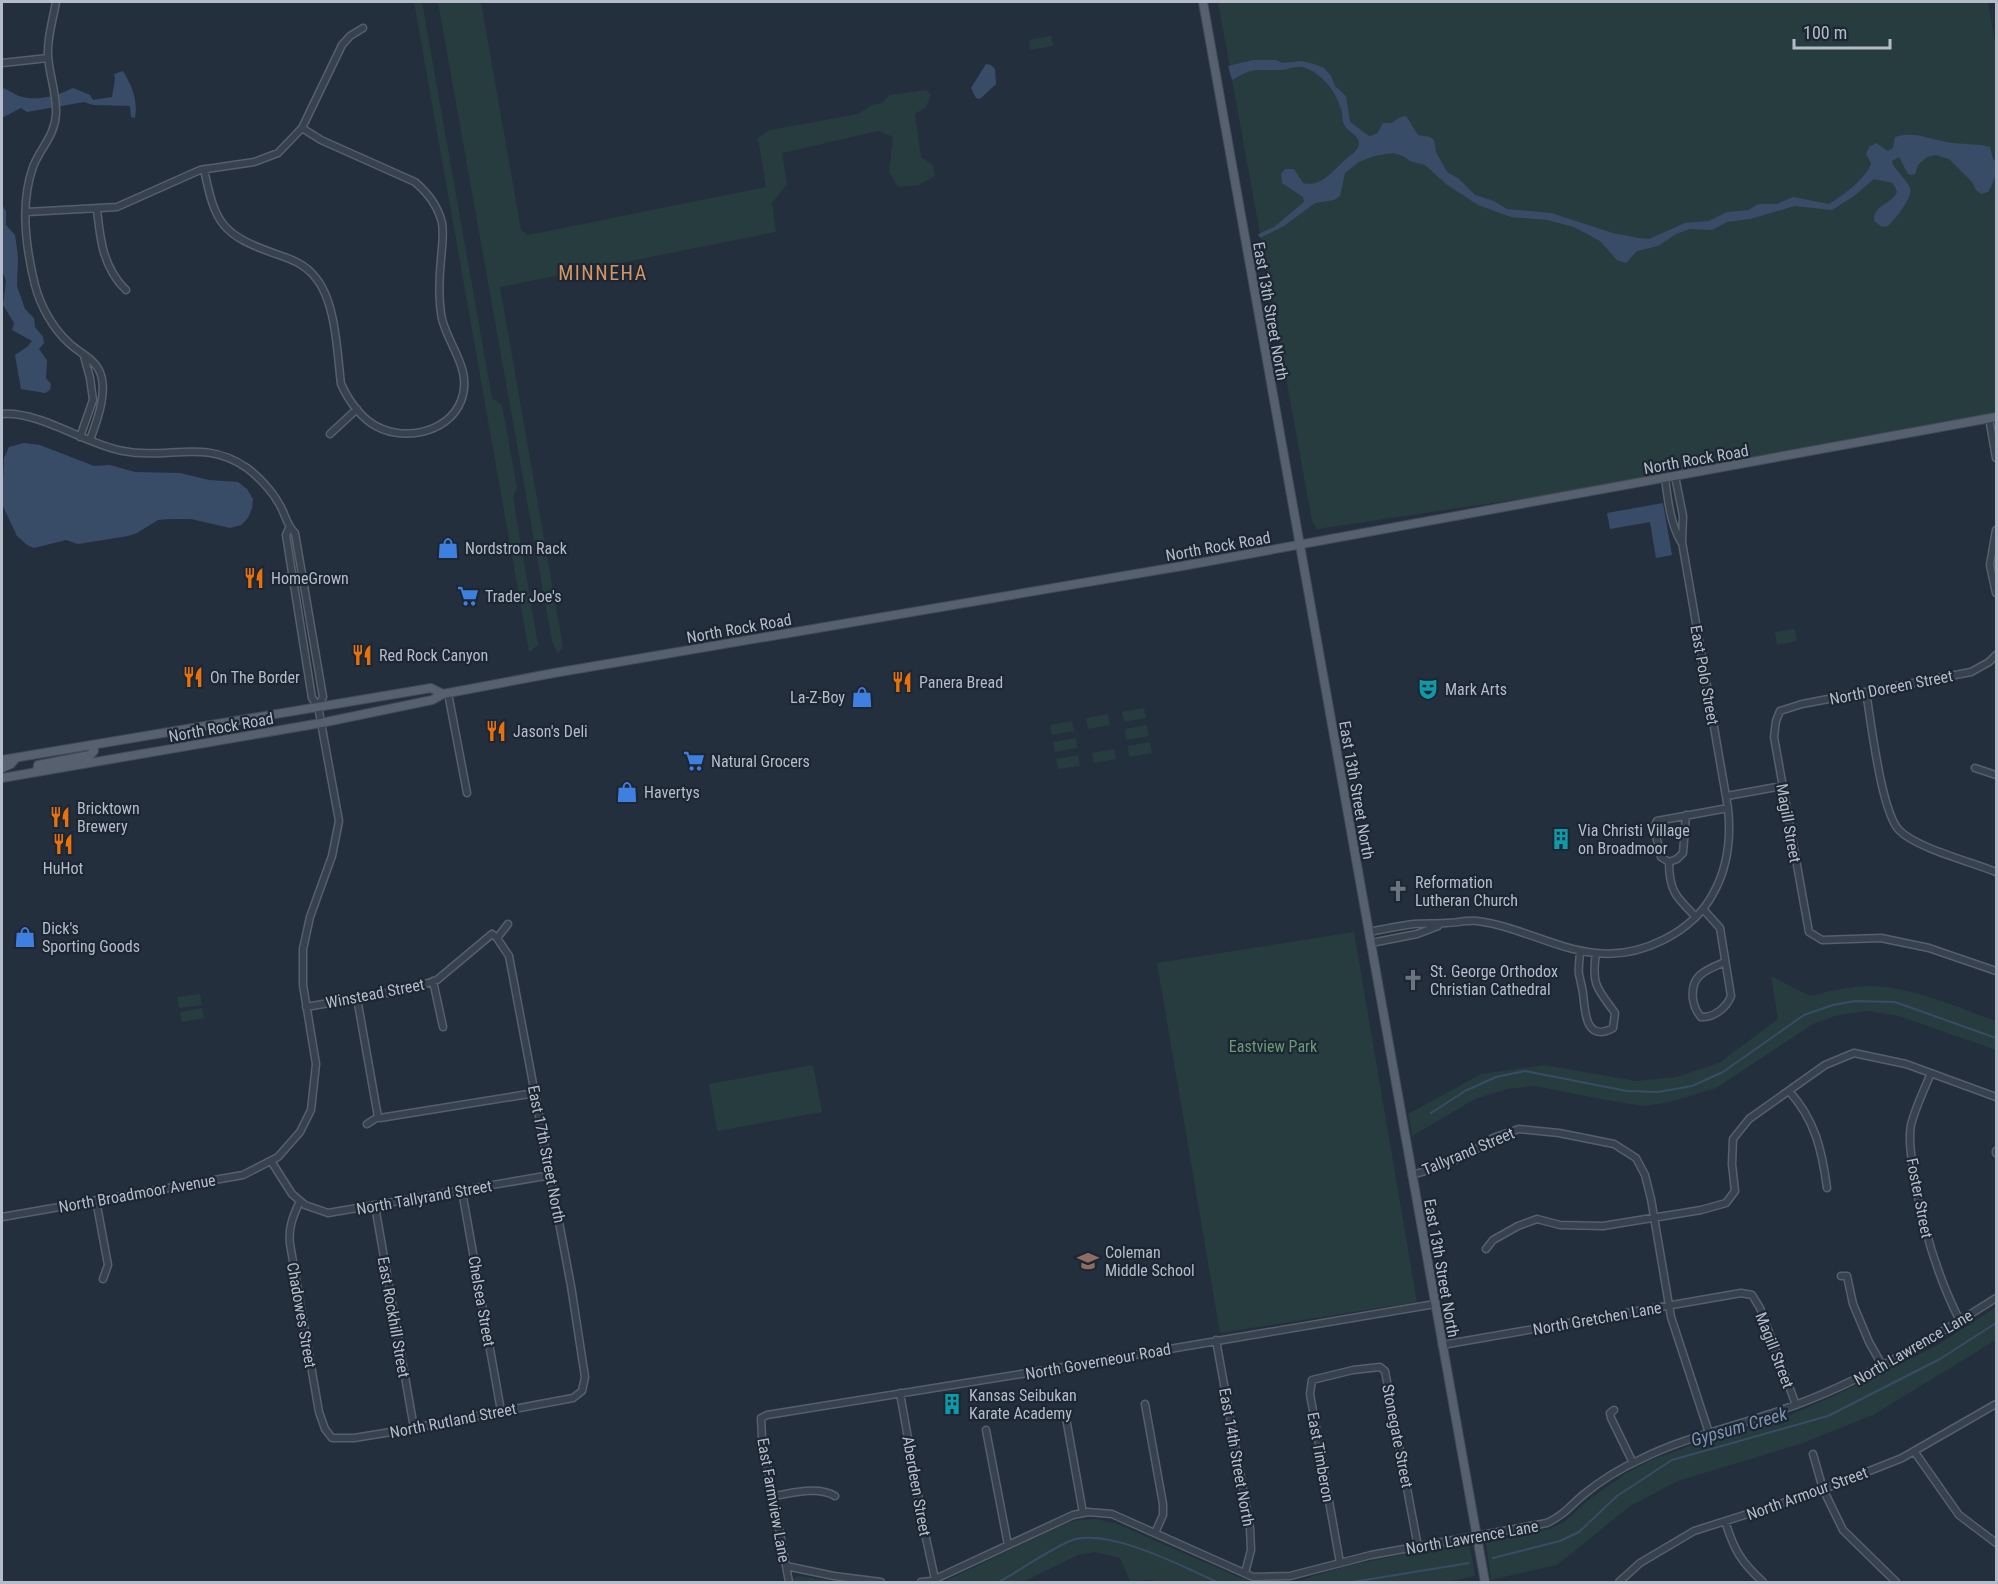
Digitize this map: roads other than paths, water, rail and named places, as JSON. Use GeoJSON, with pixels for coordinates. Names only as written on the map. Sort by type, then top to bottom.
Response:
{"type":"FeatureCollection","features":[{"type":"Feature","properties":{"kind":"main road","name":"East 13th Street North"},"geometry":{"type":"LineString","coordinates":[[1203,2],[1485,1582]]}},
{"type":"Feature","properties":{"kind":"main road","name":"North Rock Road"},"geometry":{"type":"LineString","coordinates":[[2,778],[321,723],[432,700],[446,693],[564,671],[1299,545],[1993,418]]}},
{"type":"Feature","properties":{"kind":"main road","name":"North Rock Road"},"geometry":{"type":"LineString","coordinates":[[2,760],[431,688],[446,693]]}},
{"type":"Feature","properties":{"kind":"main road"},"geometry":{"type":"LineString","coordinates":[[37,772],[38,765],[90,755],[94,751],[93,745]]}},
{"type":"Feature","properties":{"kind":"main road"},"geometry":{"type":"LineString","coordinates":[[2,768],[11,764],[16,758]]}},
{"type":"Feature","properties":{"kind":"street"},"geometry":{"type":"LineString","coordinates":[[56,2],[50,31],[48,58],[56,113],[51,136],[33,165],[30,179],[27,212],[30,260],[41,302],[66,341],[93,361],[102,379],[99,415],[90,440]]}},
{"type":"Feature","properties":{"kind":"street"},"geometry":{"type":"LineString","coordinates":[[27,212],[117,207],[204,169],[266,159],[278,153],[303,128],[342,45],[350,36],[363,28]]}},
{"type":"Feature","properties":{"kind":"street"},"geometry":{"type":"LineString","coordinates":[[2,63],[48,58]]}},
{"type":"Feature","properties":{"kind":"street"},"geometry":{"type":"LineString","coordinates":[[204,169],[213,208],[227,229],[253,246],[296,261],[315,277],[323,288],[328,302],[341,384],[357,409],[372,424],[384,430],[419,433],[440,426],[450,418],[461,402],[465,375],[446,331],[440,307],[443,237],[438,209],[415,182],[321,140],[303,128]]}},
{"type":"Feature","properties":{"kind":"street"},"geometry":{"type":"LineString","coordinates":[[97,209],[100,243],[112,272],[126,291]]}},
{"type":"Feature","properties":{"kind":"street"},"geometry":{"type":"LineString","coordinates":[[80,437],[93,400],[84,356]]}},
{"type":"Feature","properties":{"kind":"street"},"geometry":{"type":"LineString","coordinates":[[330,434],[357,409]]}},
{"type":"Feature","properties":{"kind":"street"},"geometry":{"type":"LineString","coordinates":[[2,414],[28,417],[122,451],[143,454],[210,451],[248,468],[278,501],[289,528],[295,533],[323,697],[318,706]]}},
{"type":"Feature","properties":{"kind":"street"},"geometry":{"type":"LineString","coordinates":[[1993,418],[1996,458]]}},
{"type":"Feature","properties":{"kind":"street","name":"East Polo Street"},"geometry":{"type":"LineString","coordinates":[[1676,476],[1683,516],[1682,542],[1728,808]]}},
{"type":"Feature","properties":{"kind":"street","name":"East Polo Street"},"geometry":{"type":"LineString","coordinates":[[1665,478],[1672,518],[1682,542]]}},
{"type":"Feature","properties":{"kind":"street"},"geometry":{"type":"LineString","coordinates":[[289,528],[286,535],[312,698],[318,706],[339,821],[332,856],[310,917],[303,949],[303,985],[316,1064],[311,1110],[300,1132],[278,1157],[271,1161],[292,1194],[300,1201]]}},
{"type":"Feature","properties":{"kind":"street"},"geometry":{"type":"LineString","coordinates":[[1996,530],[1990,566],[1996,592]]}},
{"type":"Feature","properties":{"kind":"street","name":"North Doreen Street"},"geometry":{"type":"LineString","coordinates":[[1780,711],[1802,704],[1971,672],[1989,662],[1996,655]]}},
{"type":"Feature","properties":{"kind":"street"},"geometry":{"type":"LineString","coordinates":[[1866,692],[1886,804],[1900,830],[1917,842],[1996,872]]}},
{"type":"Feature","properties":{"kind":"street"},"geometry":{"type":"LineString","coordinates":[[446,693],[467,793]]}},
{"type":"Feature","properties":{"kind":"street","name":"Magill Street"},"geometry":{"type":"LineString","coordinates":[[1780,711],[1774,737],[1809,932],[1822,940],[1881,938],[1929,948],[1996,972]]}},
{"type":"Feature","properties":{"kind":"street"},"geometry":{"type":"LineString","coordinates":[[1975,768],[1996,775]]}},
{"type":"Feature","properties":{"kind":"street"},"geometry":{"type":"LineString","coordinates":[[1727,796],[1782,786]]}},
{"type":"Feature","properties":{"kind":"street"},"geometry":{"type":"LineString","coordinates":[[1369,932],[1415,924],[1476,921],[1520,931],[1580,951],[1617,954],[1648,947],[1671,935],[1696,916],[1714,891],[1728,854],[1730,828],[1728,808],[1657,821],[1654,827],[1661,857],[1669,862]]}},
{"type":"Feature","properties":{"kind":"street"},"geometry":{"type":"LineString","coordinates":[[1669,862],[1677,859],[1683,853],[1686,815]]}},
{"type":"Feature","properties":{"kind":"street"},"geometry":{"type":"LineString","coordinates":[[1669,862],[1671,889],[1696,916]]}},
{"type":"Feature","properties":{"kind":"street"},"geometry":{"type":"LineString","coordinates":[[1703,909],[1720,928],[1731,996],[1729,1003],[1712,1016],[1701,1017],[1694,1006],[1693,983],[1712,967],[1725,962]]}},
{"type":"Feature","properties":{"kind":"street"},"geometry":{"type":"LineString","coordinates":[[1371,943],[1417,934],[1444,923]]}},
{"type":"Feature","properties":{"kind":"street"},"geometry":{"type":"LineString","coordinates":[[497,938],[508,924]]}},
{"type":"Feature","properties":{"kind":"street","name":"Winstead Street"},"geometry":{"type":"LineString","coordinates":[[306,1007],[410,989],[433,981],[492,934],[497,938]]}},
{"type":"Feature","properties":{"kind":"street","name":"East 17th Street North"},"geometry":{"type":"LineString","coordinates":[[497,938],[509,956],[551,1175],[585,1377],[582,1391]]}},
{"type":"Feature","properties":{"kind":"street"},"geometry":{"type":"LineString","coordinates":[[1580,951],[1579,973],[1584,1014],[1593,1030],[1602,1033],[1613,1028],[1615,1013],[1597,988],[1594,974],[1596,953]]}},
{"type":"Feature","properties":{"kind":"street"},"geometry":{"type":"LineString","coordinates":[[433,981],[443,1027]]}},
{"type":"Feature","properties":{"kind":"street"},"geometry":{"type":"LineString","coordinates":[[357,998],[378,1117]]}},
{"type":"Feature","properties":{"kind":"street"},"geometry":{"type":"LineString","coordinates":[[1486,1249],[1492,1240],[1518,1226],[1537,1220],[1560,1225],[1603,1227],[1726,1203],[1735,1191],[1732,1164],[1733,1139],[1749,1119],[1825,1065],[1854,1053],[1906,1064],[1996,1097]]}},
{"type":"Feature","properties":{"kind":"street","name":"Foster Street"},"geometry":{"type":"LineString","coordinates":[[1931,1073],[1911,1126],[1911,1153],[1925,1234],[1932,1259],[1945,1293],[1960,1321]]}},
{"type":"Feature","properties":{"kind":"street"},"geometry":{"type":"LineString","coordinates":[[1789,1091],[1801,1104],[1816,1131],[1827,1188]]}},
{"type":"Feature","properties":{"kind":"street"},"geometry":{"type":"LineString","coordinates":[[368,1125],[378,1117],[535,1093]]}},
{"type":"Feature","properties":{"kind":"street","name":"Tallyrand Street"},"geometry":{"type":"LineString","coordinates":[[1412,1175],[1442,1166],[1469,1154],[1492,1138],[1519,1129],[1559,1133],[1614,1144],[1636,1158],[1645,1175],[1671,1317],[1709,1433]]}},
{"type":"Feature","properties":{"kind":"street","name":"North Broadmoor Avenue"},"geometry":{"type":"LineString","coordinates":[[2,1217],[243,1174],[271,1161]]}},
{"type":"Feature","properties":{"kind":"street","name":"North Tallyrand Street"},"geometry":{"type":"LineString","coordinates":[[300,1201],[328,1213],[551,1175]]}},
{"type":"Feature","properties":{"kind":"street","name":"Chelsea Street"},"geometry":{"type":"LineString","coordinates":[[462,1191],[501,1412]]}},
{"type":"Feature","properties":{"kind":"street"},"geometry":{"type":"LineString","coordinates":[[96,1200],[108,1265],[103,1279]]}},
{"type":"Feature","properties":{"kind":"street","name":"Chadowes Street"},"geometry":{"type":"LineString","coordinates":[[300,1201],[292,1216],[289,1233],[319,1412],[325,1429]]}},
{"type":"Feature","properties":{"kind":"street","name":"East Rockhill Street"},"geometry":{"type":"LineString","coordinates":[[375,1206],[414,1428]]}},
{"type":"Feature","properties":{"kind":"street"},"geometry":{"type":"LineString","coordinates":[[1841,1276],[1847,1276],[1853,1304],[1869,1342],[1882,1365]]}},
{"type":"Feature","properties":{"kind":"street","name":"North Gretchen Lane"},"geometry":{"type":"LineString","coordinates":[[1443,1346],[1741,1293],[1752,1295]]}},
{"type":"Feature","properties":{"kind":"street","name":"Magill Street"},"geometry":{"type":"LineString","coordinates":[[1752,1295],[1760,1308],[1796,1405]]}},
{"type":"Feature","properties":{"kind":"street","name":"North Lawrence Lane"},"geometry":{"type":"LineString","coordinates":[[921,1582],[935,1579],[1073,1515],[1083,1513],[1112,1514],[1253,1577],[1290,1576],[1418,1546],[1547,1523],[1564,1514],[1583,1495],[1633,1463],[1709,1433],[1796,1405],[1839,1388],[1960,1321],[1996,1298]]}},
{"type":"Feature","properties":{"kind":"street","name":"North Governeour Road"},"geometry":{"type":"LineString","coordinates":[[761,1418],[809,1407],[1046,1370],[1435,1304]]}},
{"type":"Feature","properties":{"kind":"street","name":"East 14th Street North"},"geometry":{"type":"LineString","coordinates":[[1216,1340],[1250,1528],[1251,1550],[1245,1573]]}},
{"type":"Feature","properties":{"kind":"street","name":"Stonegate Street"},"geometry":{"type":"LineString","coordinates":[[1341,1373],[1380,1367],[1385,1371],[1418,1546]]}},
{"type":"Feature","properties":{"kind":"street","name":"East Timberon"},"geometry":{"type":"LineString","coordinates":[[1340,1563],[1310,1394],[1312,1380],[1341,1373]]}},
{"type":"Feature","properties":{"kind":"street","name":"North Rutland Street"},"geometry":{"type":"LineString","coordinates":[[325,1429],[332,1438],[354,1438],[573,1398],[582,1391]]}},
{"type":"Feature","properties":{"kind":"street","name":"Aberdeen Street"},"geometry":{"type":"LineString","coordinates":[[900,1393],[935,1579]]}},
{"type":"Feature","properties":{"kind":"street"},"geometry":{"type":"LineString","coordinates":[[1145,1404],[1163,1504],[1163,1515],[1155,1533]]}},
{"type":"Feature","properties":{"kind":"street","name":"North Armour Street"},"geometry":{"type":"LineString","coordinates":[[1624,1581],[1640,1563],[1694,1531],[1823,1489],[1914,1451],[1996,1404]]}},
{"type":"Feature","properties":{"kind":"street"},"geometry":{"type":"LineString","coordinates":[[1614,1410],[1610,1413],[1611,1418],[1633,1463]]}},
{"type":"Feature","properties":{"kind":"street","name":"East Farmview Lane"},"geometry":{"type":"LineString","coordinates":[[761,1418],[762,1437],[789,1582]]}},
{"type":"Feature","properties":{"kind":"street"},"geometry":{"type":"LineString","coordinates":[[1066,1418],[1083,1513]]}},
{"type":"Feature","properties":{"kind":"street"},"geometry":{"type":"LineString","coordinates":[[986,1430],[1008,1545]]}},
{"type":"Feature","properties":{"kind":"street"},"geometry":{"type":"LineString","coordinates":[[1914,1451],[1959,1515],[1996,1543]]}},
{"type":"Feature","properties":{"kind":"street"},"geometry":{"type":"LineString","coordinates":[[1813,1454],[1823,1489],[1843,1530],[1896,1582]]}},
{"type":"Feature","properties":{"kind":"street"},"geometry":{"type":"LineString","coordinates":[[774,1496],[826,1491],[835,1496]]}},
{"type":"Feature","properties":{"kind":"street"},"geometry":{"type":"LineString","coordinates":[[1725,1521],[1732,1545],[1750,1570],[1763,1582]]}},
{"type":"Feature","properties":{"kind":"street"},"geometry":{"type":"LineString","coordinates":[[786,1566],[834,1576],[881,1582]]}},
{"type":"Feature","properties":{"kind":"water"},"geometry":{"type":"Polygon","coordinates":[[[1253,60],[1276,60],[1283,63],[1301,61],[1324,68],[1331,76],[1335,86],[1346,96],[1350,122],[1369,136],[1377,134],[1383,123],[1391,123],[1406,116],[1418,135],[1434,140],[1436,152],[1447,172],[1459,179],[1475,195],[1494,201],[1507,209],[1551,213],[1613,233],[1639,238],[1649,239],[1685,223],[1709,221],[1727,212],[1749,210],[1758,204],[1777,204],[1793,197],[1829,204],[1847,192],[1865,174],[1871,163],[1866,154],[1869,147],[1876,143],[1888,151],[1893,148],[1895,137],[1902,135],[1990,147],[1996,162],[1995,173],[1988,192],[1981,194],[1949,159],[1935,155],[1927,157],[1918,165],[1915,174],[1911,175],[1908,174],[1899,157],[1892,161],[1893,165],[1907,183],[1910,192],[1903,208],[1888,226],[1882,227],[1874,221],[1874,216],[1876,211],[1897,192],[1893,183],[1874,179],[1854,196],[1832,210],[1795,206],[1750,219],[1727,222],[1712,230],[1690,229],[1676,234],[1658,246],[1637,251],[1626,263],[1617,260],[1600,241],[1574,227],[1547,220],[1511,217],[1478,205],[1446,184],[1425,165],[1393,153],[1374,156],[1359,162],[1345,173],[1340,196],[1334,200],[1315,203],[1284,226],[1260,238],[1258,234],[1274,227],[1304,202],[1303,197],[1282,183],[1281,174],[1285,169],[1294,169],[1303,183],[1316,183],[1327,177],[1354,153],[1359,143],[1357,137],[1343,122],[1339,102],[1331,89],[1321,77],[1309,69],[1299,67],[1283,70],[1255,70],[1232,80],[1228,66],[1253,60]]]}},
{"type":"Feature","properties":{"kind":"water"},"geometry":{"type":"Polygon","coordinates":[[[986,64],[995,69],[996,84],[980,99],[976,98],[971,88],[986,64]]]}},
{"type":"Feature","properties":{"kind":"water"},"geometry":{"type":"Polygon","coordinates":[[[123,71],[134,93],[135,118],[131,117],[130,106],[93,105],[84,102],[27,112],[21,108],[2,118],[2,88],[26,98],[39,98],[53,96],[73,88],[90,95],[93,100],[112,97],[114,74],[123,71]]]}},
{"type":"Feature","properties":{"kind":"water"},"geometry":{"type":"Polygon","coordinates":[[[2,205],[6,211],[6,225],[15,235],[18,257],[17,286],[25,309],[34,318],[35,327],[43,337],[44,343],[39,349],[47,360],[46,378],[51,384],[50,390],[45,393],[21,389],[15,355],[32,341],[12,330],[14,323],[3,305],[6,281],[2,270],[2,205]]]}},
{"type":"Feature","properties":{"kind":"water"},"geometry":{"type":"Polygon","coordinates":[[[24,443],[40,445],[94,466],[110,465],[135,472],[180,473],[209,480],[238,482],[247,489],[253,499],[252,508],[248,518],[241,525],[230,528],[191,519],[158,520],[128,536],[78,544],[66,540],[34,548],[17,536],[2,504],[4,458],[9,447],[24,443]]]}},
{"type":"Feature","properties":{"kind":"water"},"geometry":{"type":"Polygon","coordinates":[[[1663,503],[1672,555],[1656,558],[1650,522],[1610,529],[1607,513],[1663,503]]]}},
{"type":"Feature","properties":{"kind":"waterway"},"geometry":{"type":"LineString","coordinates":[[1431,1113],[1465,1091],[1496,1077],[1525,1071],[1627,1091],[1658,1092],[1692,1086],[1723,1072],[1804,1015],[1833,1005],[1855,1001],[1895,1002],[1996,1038]]}},
{"type":"Feature","properties":{"kind":"waterway","name":"Gypsum Creek"},"geometry":{"type":"LineString","coordinates":[[1493,1558],[1560,1541],[1579,1532],[1617,1496],[1672,1460],[1828,1416],[1940,1359],[1996,1323]]}},
{"type":"Feature","properties":{"kind":"waterway","name":"Gypsum Creek"},"geometry":{"type":"LineString","coordinates":[[999,1582],[1061,1545],[1085,1538],[1124,1543],[1165,1558],[1217,1582]]}},
{"type":"Feature","properties":{"kind":"waterway","name":"Gypsum Creek"},"geometry":{"type":"LineString","coordinates":[[1353,1582],[1469,1563]]}},
{"type":"Feature","properties":{"kind":"place","name":"Nordstrom Rack"},"geometry":{"type":"Point","coordinates":[448,548]}},
{"type":"Feature","properties":{"kind":"place","name":"HomeGrown"},"geometry":{"type":"Point","coordinates":[254,578]}},
{"type":"Feature","properties":{"kind":"place","name":"Trader Joe's"},"geometry":{"type":"Point","coordinates":[468,596]}},
{"type":"Feature","properties":{"kind":"place","name":"Red Rock Canyon"},"geometry":{"type":"Point","coordinates":[362,655]}},
{"type":"Feature","properties":{"kind":"place","name":"On The Border"},"geometry":{"type":"Point","coordinates":[193,677]}},
{"type":"Feature","properties":{"kind":"place","name":"Panera Bread"},"geometry":{"type":"Point","coordinates":[902,682]}},
{"type":"Feature","properties":{"kind":"place","name":"Mark Arts"},"geometry":{"type":"Point","coordinates":[1428,689]}},
{"type":"Feature","properties":{"kind":"place","name":"La-Z-Boy"},"geometry":{"type":"Point","coordinates":[862,697]}},
{"type":"Feature","properties":{"kind":"place","name":"Jason's Deli"},"geometry":{"type":"Point","coordinates":[496,731]}},
{"type":"Feature","properties":{"kind":"place","name":"Natural Grocers"},"geometry":{"type":"Point","coordinates":[694,761]}},
{"type":"Feature","properties":{"kind":"place","name":"Havertys"},"geometry":{"type":"Point","coordinates":[627,792]}},
{"type":"Feature","properties":{"kind":"place","name":"Bricktown Brewery"},"geometry":{"type":"Point","coordinates":[60,817]}},
{"type":"Feature","properties":{"kind":"place","name":"Via Christi Village on Broadmoor"},"geometry":{"type":"Point","coordinates":[1561,839]}},
{"type":"Feature","properties":{"kind":"place","name":"HuHot"},"geometry":{"type":"Point","coordinates":[63,844]}},
{"type":"Feature","properties":{"kind":"place","name":"Reformation Lutheran Church"},"geometry":{"type":"Point","coordinates":[1398,891]}},
{"type":"Feature","properties":{"kind":"place","name":"Dick's Sporting Goods"},"geometry":{"type":"Point","coordinates":[25,937]}},
{"type":"Feature","properties":{"kind":"place","name":"St. George Orthodox Christian Cathedral"},"geometry":{"type":"Point","coordinates":[1413,980]}},
{"type":"Feature","properties":{"kind":"place","name":"Coleman Middle School"},"geometry":{"type":"Point","coordinates":[1088,1261]}},
{"type":"Feature","properties":{"kind":"place","name":"Kansas Seibukan Karate Academy"},"geometry":{"type":"Point","coordinates":[952,1404]}},
{"type":"Feature","properties":{"kind":"district","name":"MINNEHA"},"geometry":{"type":"Point","coordinates":[603,273]}},
{"type":"Feature","properties":{"kind":"park label","name":"Eastview Park"},"geometry":{"type":"Point","coordinates":[1273,1046]}}]}
